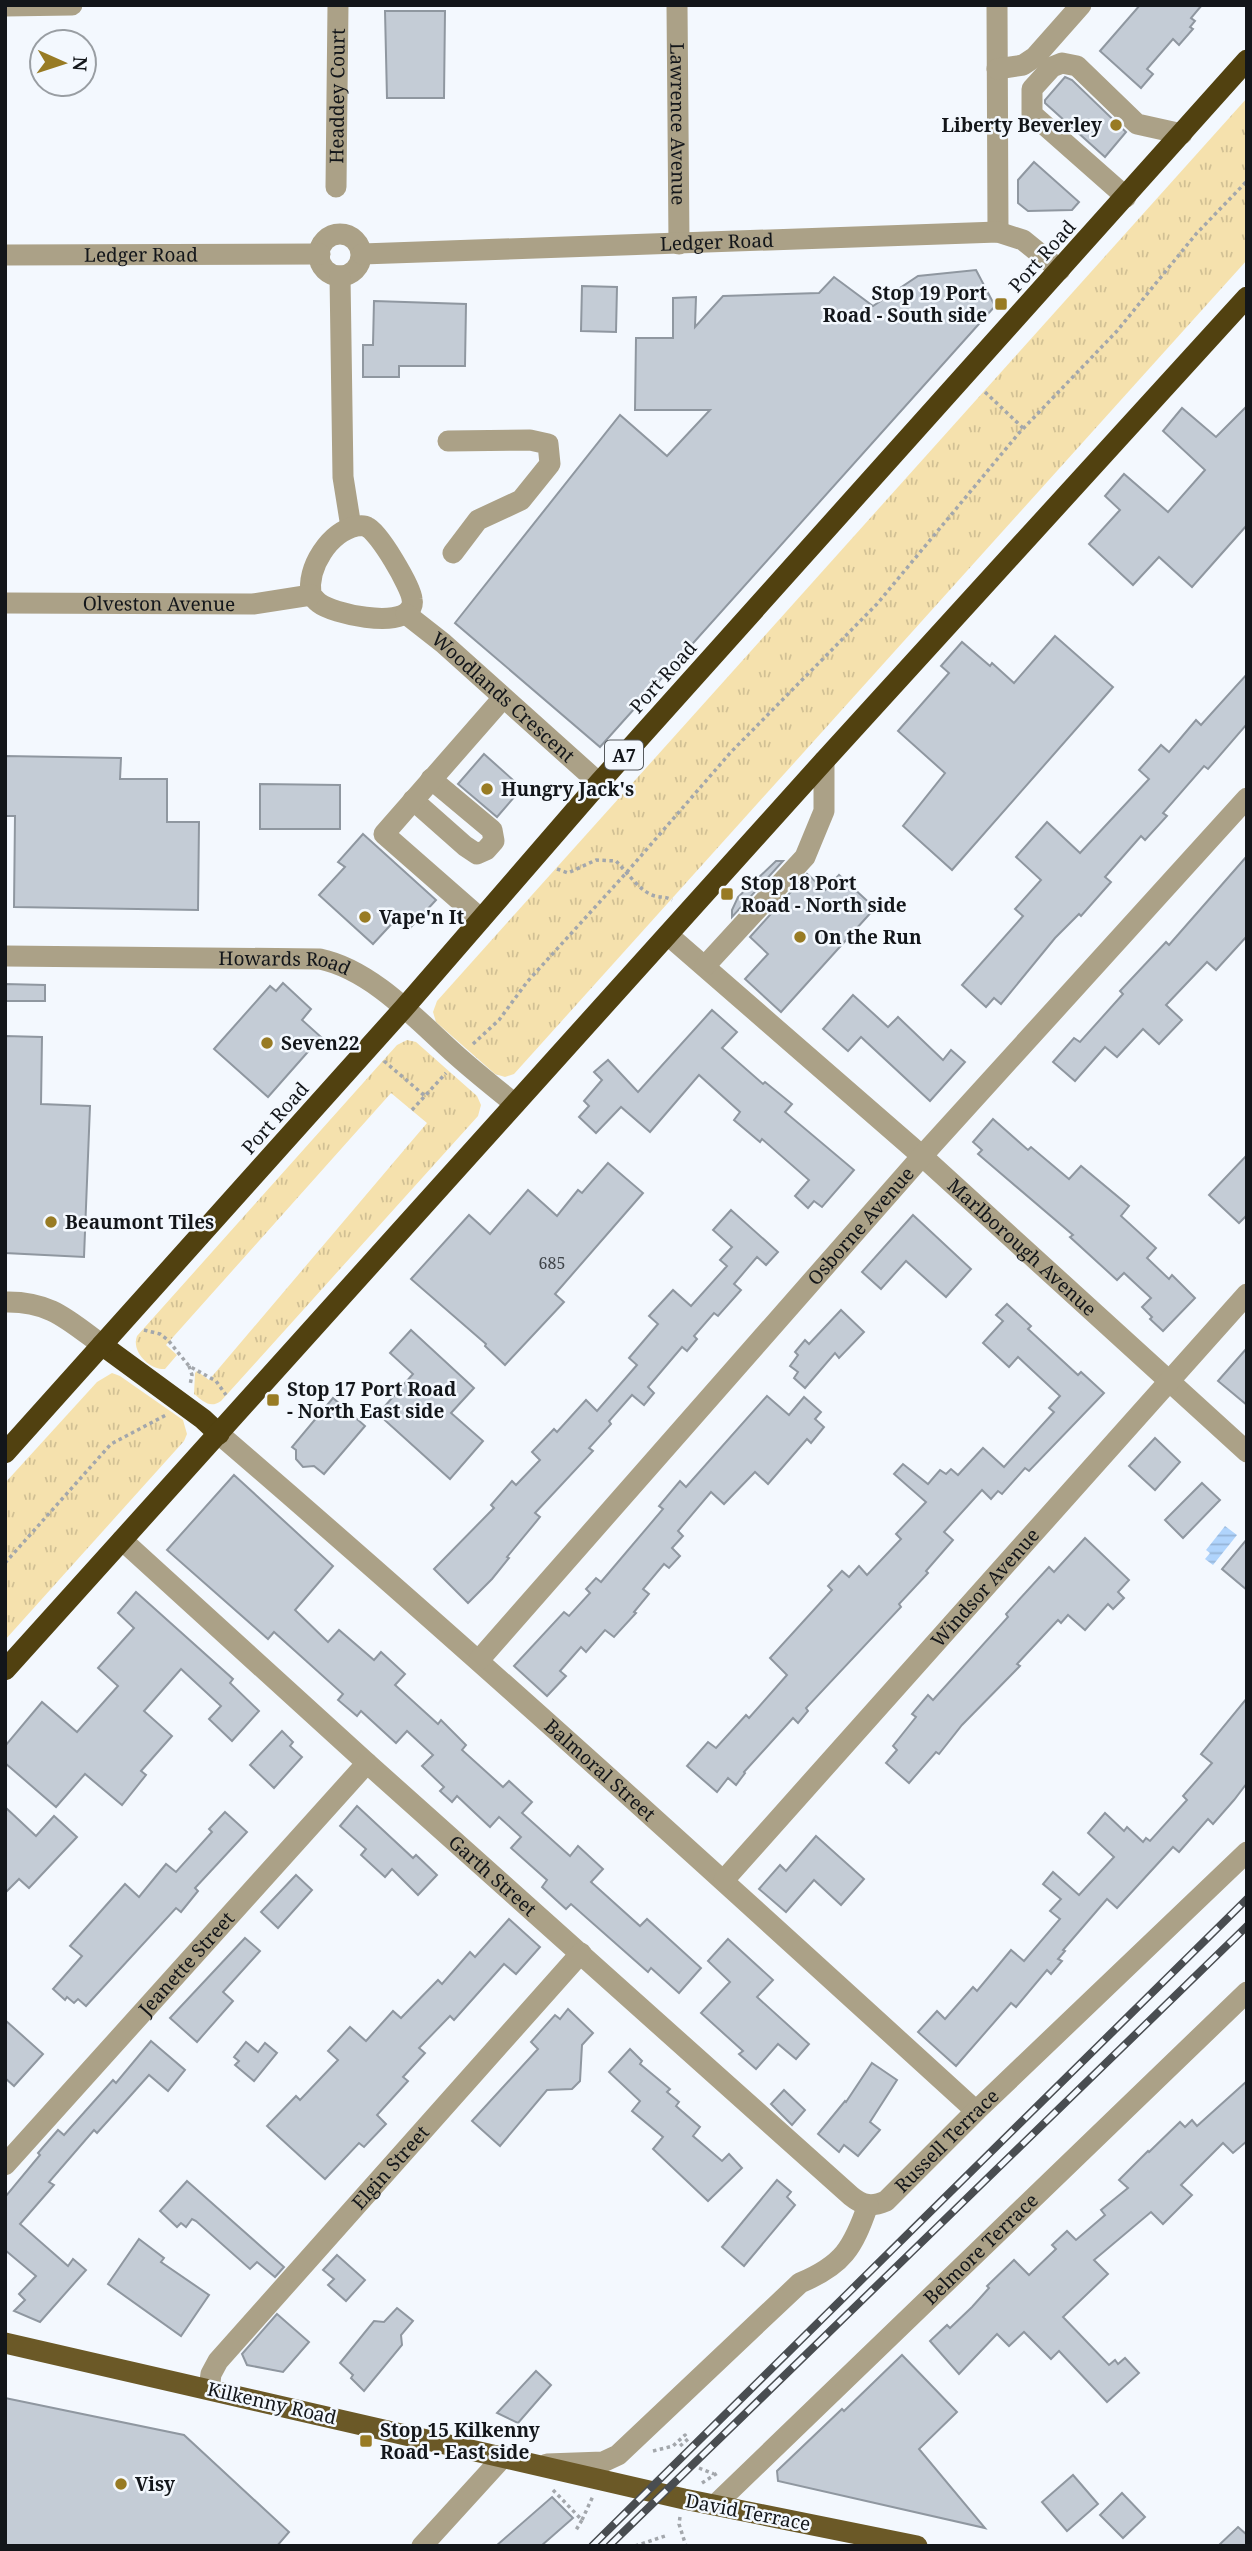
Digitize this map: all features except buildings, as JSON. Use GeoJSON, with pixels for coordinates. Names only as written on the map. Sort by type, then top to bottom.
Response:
{"type":"FeatureCollection","features":[{"type":"Feature","properties":{"kind":"highway","name":"Port Road"},"geometry":{"type":"LineString","coordinates":[[5,1453],[404,1008],[599,783],[1247,60]]}},
{"type":"Feature","properties":{"kind":"highway"},"geometry":{"type":"LineString","coordinates":[[5,1670],[1247,296]]}},
{"type":"Feature","properties":{"kind":"highway"},"geometry":{"type":"LineString","coordinates":[[102,1345],[203,1419],[219,1434]]}},
{"type":"Feature","properties":{"kind":"main road","name":"Kilkenny Road"},"geometry":{"type":"LineString","coordinates":[[5,2343],[662,2494]]}},
{"type":"Feature","properties":{"kind":"main road","name":"David Terrace"},"geometry":{"type":"LineString","coordinates":[[662,2494],[917,2546]]}},
{"type":"Feature","properties":{"kind":"street"},"geometry":{"type":"LineString","coordinates":[[5,6],[72,5]]}},
{"type":"Feature","properties":{"kind":"street","name":"Headdey Court"},"geometry":{"type":"LineString","coordinates":[[336,187],[338,5]]}},
{"type":"Feature","properties":{"kind":"street","name":"Lawrence Avenue"},"geometry":{"type":"LineString","coordinates":[[677,5],[678,244]]}},
{"type":"Feature","properties":{"kind":"street"},"geometry":{"type":"LineString","coordinates":[[997,5],[998,232]]}},
{"type":"Feature","properties":{"kind":"street"},"geometry":{"type":"LineString","coordinates":[[997,69],[1023,65],[1035,57],[1081,5]]}},
{"type":"Feature","properties":{"kind":"street"},"geometry":{"type":"LineString","coordinates":[[1126,197],[1032,114],[1032,89],[1052,66],[1062,63],[1077,66],[1137,124],[1182,134]]}},
{"type":"Feature","properties":{"kind":"street","name":"Ledger Road"},"geometry":{"type":"LineString","coordinates":[[362,254],[998,232],[1023,240],[1060,270]]}},
{"type":"Feature","properties":{"kind":"street"},"geometry":{"type":"LineString","coordinates":[[338,234],[357,242],[362,254],[356,270],[340,276],[332,275],[324,268],[320,254],[323,243],[338,234]]}},
{"type":"Feature","properties":{"kind":"street","name":"Ledger Road"},"geometry":{"type":"LineString","coordinates":[[5,256],[320,254]]}},
{"type":"Feature","properties":{"kind":"street"},"geometry":{"type":"LineString","coordinates":[[340,276],[343,477],[351,527]]}},
{"type":"Feature","properties":{"kind":"street"},"geometry":{"type":"LineString","coordinates":[[448,441],[530,440],[548,444],[550,464],[522,500],[478,520],[453,553]]}},
{"type":"Feature","properties":{"kind":"street"},"geometry":{"type":"LineString","coordinates":[[351,527],[368,527],[379,538],[412,599],[412,608],[406,614],[393,619],[373,619],[327,607],[311,595],[310,585],[315,566],[334,536],[351,527]]}},
{"type":"Feature","properties":{"kind":"street","name":"Olveston Avenue"},"geometry":{"type":"LineString","coordinates":[[5,603],[253,604],[311,595]]}},
{"type":"Feature","properties":{"kind":"street","name":"Woodlands Crescent"},"geometry":{"type":"LineString","coordinates":[[406,614],[443,643],[599,783]]}},
{"type":"Feature","properties":{"kind":"street"},"geometry":{"type":"LineString","coordinates":[[481,919],[384,834],[503,698]]}},
{"type":"Feature","properties":{"kind":"street"},"geometry":{"type":"LineString","coordinates":[[705,966],[805,857],[824,811],[824,761]]}},
{"type":"Feature","properties":{"kind":"street"},"geometry":{"type":"LineString","coordinates":[[413,800],[465,846],[477,854],[486,850],[494,841],[492,830],[432,779]]}},
{"type":"Feature","properties":{"kind":"street","name":"Osborne Avenue"},"geometry":{"type":"LineString","coordinates":[[479,1660],[922,1156],[1247,798]]}},
{"type":"Feature","properties":{"kind":"street","name":"Marlborough Avenue"},"geometry":{"type":"LineString","coordinates":[[668,935],[922,1156],[1247,1452]]}},
{"type":"Feature","properties":{"kind":"street","name":"Howards Road"},"geometry":{"type":"LineString","coordinates":[[5,956],[320,959],[340,963],[404,1008],[515,1104]]}},
{"type":"Feature","properties":{"kind":"street","name":"Windsor Avenue"},"geometry":{"type":"LineString","coordinates":[[724,1880],[1247,1294]]}},
{"type":"Feature","properties":{"kind":"street"},"geometry":{"type":"LineString","coordinates":[[5,1302],[46,1306],[102,1345]]}},
{"type":"Feature","properties":{"kind":"street","name":"Balmoral Street"},"geometry":{"type":"LineString","coordinates":[[219,1434],[479,1660],[976,2111]]}},
{"type":"Feature","properties":{"kind":"street","name":"Garth Street"},"geometry":{"type":"LineString","coordinates":[[122,1540],[851,2196],[868,2205]]}},
{"type":"Feature","properties":{"kind":"street","name":"Jeanette Street"},"geometry":{"type":"LineString","coordinates":[[5,2165],[367,1763]]}},
{"type":"Feature","properties":{"kind":"street","name":"Russell Terrace"},"geometry":{"type":"LineString","coordinates":[[868,2205],[886,2201],[976,2111],[1247,1852]]}},
{"type":"Feature","properties":{"kind":"street","name":"Elgin Street"},"geometry":{"type":"LineString","coordinates":[[209,2389],[211,2374],[218,2361],[581,1953]]}},
{"type":"Feature","properties":{"kind":"street","name":"Belmore Terrace"},"geometry":{"type":"LineString","coordinates":[[715,2505],[1247,1992]]}},
{"type":"Feature","properties":{"kind":"street"},"geometry":{"type":"LineString","coordinates":[[542,2465],[603,2462],[618,2455],[800,2283],[824,2273],[846,2254],[855,2240],[868,2205]]}},
{"type":"Feature","properties":{"kind":"street"},"geometry":{"type":"LineString","coordinates":[[422,2546],[504,2456]]}},
{"type":"Feature","properties":{"kind":"path"},"geometry":{"type":"LineString","coordinates":[[468,1049],[499,1020],[527,982],[627,872],[730,752],[877,604],[1023,428],[1117,331],[1196,234],[1247,181]]}},
{"type":"Feature","properties":{"kind":"path"},"geometry":{"type":"LineString","coordinates":[[985,392],[1023,428]]}},
{"type":"Feature","properties":{"kind":"path"},"geometry":{"type":"LineString","coordinates":[[557,869],[568,873],[586,863],[617,861],[640,887],[655,896],[672,900]]}},
{"type":"Feature","properties":{"kind":"path"},"geometry":{"type":"LineString","coordinates":[[383,1060],[425,1096]]}},
{"type":"Feature","properties":{"kind":"path"},"geometry":{"type":"LineString","coordinates":[[412,1110],[447,1071]]}},
{"type":"Feature","properties":{"kind":"path"},"geometry":{"type":"LineString","coordinates":[[144,1329],[160,1334],[168,1340],[189,1366],[192,1375],[190,1387]]}},
{"type":"Feature","properties":{"kind":"path"},"geometry":{"type":"LineString","coordinates":[[189,1366],[216,1381],[226,1395]]}},
{"type":"Feature","properties":{"kind":"path"},"geometry":{"type":"LineString","coordinates":[[5,1563],[111,1444],[164,1418],[167,1414]]}},
{"type":"Feature","properties":{"kind":"path"},"geometry":{"type":"LineString","coordinates":[[649,2452],[673,2446],[685,2435],[688,2439],[679,2447]]}},
{"type":"Feature","properties":{"kind":"path"},"geometry":{"type":"LineString","coordinates":[[699,2468],[714,2474]]}},
{"type":"Feature","properties":{"kind":"path"},"geometry":{"type":"LineString","coordinates":[[541,2487],[554,2490],[582,2520],[576,2530]]}},
{"type":"Feature","properties":{"kind":"path"},"geometry":{"type":"LineString","coordinates":[[679,2524],[686,2546]]}},
{"type":"Feature","properties":{"kind":"path"},"geometry":{"type":"LineString","coordinates":[[635,2546],[668,2535]]}},
{"type":"Feature","properties":{"kind":"green space"},"geometry":{"type":"Polygon","coordinates":[[[1247,98],[1247,260],[514,1074],[505,1077],[495,1074],[436,1022],[433,1012],[437,1001],[1247,98]]]}},
{"type":"Feature","properties":{"kind":"green space"},"geometry":{"type":"Polygon","coordinates":[[[407,1040],[416,1042],[477,1096],[481,1105],[478,1116],[221,1401],[210,1404],[204,1401],[194,1394],[195,1373],[197,1371],[209,1380],[427,1123],[391,1093],[166,1345],[177,1355],[165,1369],[153,1366],[143,1358],[137,1348],[137,1336],[397,1045],[407,1040]]]}},
{"type":"Feature","properties":{"kind":"green space"},"geometry":{"type":"Polygon","coordinates":[[[112,1373],[183,1420],[187,1434],[184,1441],[5,1640],[5,1483],[97,1382],[112,1373]]]}},
{"type":"Feature","properties":{"kind":"water"},"geometry":{"type":"Polygon","coordinates":[[[1225,1526],[1237,1535],[1213,1565],[1205,1559],[1210,1553],[1206,1550],[1225,1526]]]}},
{"type":"Feature","properties":{"kind":"railway"},"geometry":{"type":"LineString","coordinates":[[592,2546],[1247,1899]]}},
{"type":"Feature","properties":{"kind":"railway"},"geometry":{"type":"LineString","coordinates":[[609,2546],[1247,1926]]}},
{"type":"Feature","properties":{"kind":"place","name":"Liberty Beverley"},"geometry":{"type":"Point","coordinates":[1116,125]}},
{"type":"Feature","properties":{"kind":"place","name":"Stop 19 Port Road - South side"},"geometry":{"type":"Point","coordinates":[1001,304]}},
{"type":"Feature","properties":{"kind":"place","name":"Hungry Jack's"},"geometry":{"type":"Point","coordinates":[487,789]}},
{"type":"Feature","properties":{"kind":"place","name":"Stop 18 Port Road - North side"},"geometry":{"type":"Point","coordinates":[727,894]}},
{"type":"Feature","properties":{"kind":"place","name":"Vape'n It"},"geometry":{"type":"Point","coordinates":[365,917]}},
{"type":"Feature","properties":{"kind":"place","name":"On the Run"},"geometry":{"type":"Point","coordinates":[800,937]}},
{"type":"Feature","properties":{"kind":"place","name":"Seven22"},"geometry":{"type":"Point","coordinates":[267,1043]}},
{"type":"Feature","properties":{"kind":"place","name":"Beaumont Tiles"},"geometry":{"type":"Point","coordinates":[51,1222]}},
{"type":"Feature","properties":{"kind":"place","name":"Stop 17 Port Road - North East side"},"geometry":{"type":"Point","coordinates":[273,1400]}},
{"type":"Feature","properties":{"kind":"place","name":"Stop 15 Kilkenny Road - East side"},"geometry":{"type":"Point","coordinates":[366,2441]}},
{"type":"Feature","properties":{"kind":"place","name":"Visy"},"geometry":{"type":"Point","coordinates":[121,2484]}}]}
